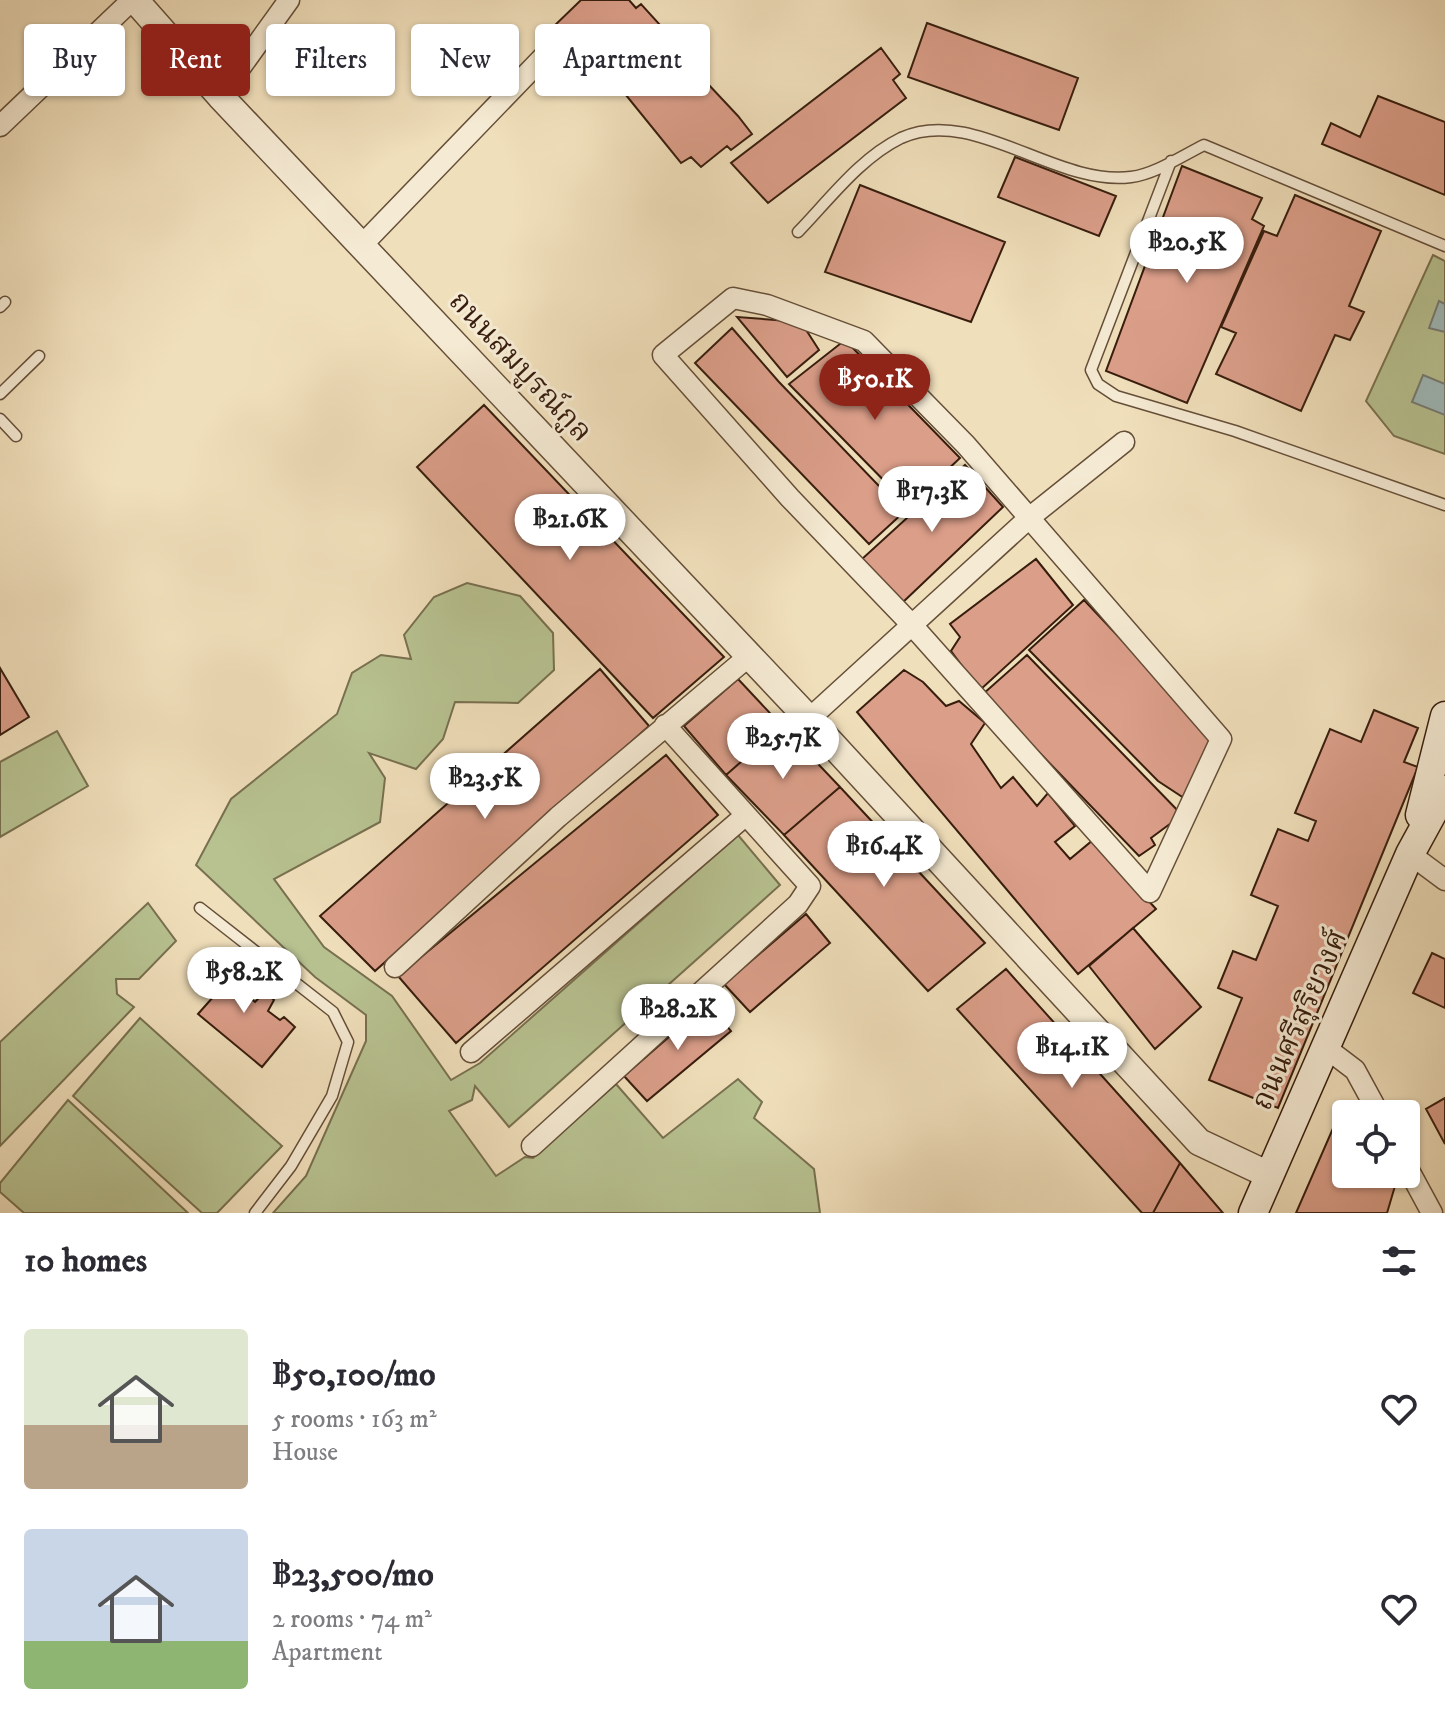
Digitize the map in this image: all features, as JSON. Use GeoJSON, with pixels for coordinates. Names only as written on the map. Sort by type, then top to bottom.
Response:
{"type":"FeatureCollection","features":[{"type":"Feature","properties":{"kind":"main road","name":"ถนนศรีสุริยวงศ์"},"geometry":{"type":"LineString","coordinates":[[1410,854],[1445,716]]}},
{"type":"Feature","properties":{"kind":"main road","name":"ถนนศรีสุริยวงศ์"},"geometry":{"type":"LineString","coordinates":[[1253,1213],[1410,854],[1445,790]]}},
{"type":"Feature","properties":{"kind":"street","name":"ถนนสมบูรณ์กูล"},"geometry":{"type":"LineString","coordinates":[[134,0],[156,24]]}},
{"type":"Feature","properties":{"kind":"street"},"geometry":{"type":"LineString","coordinates":[[0,126],[134,0]]}},
{"type":"Feature","properties":{"kind":"street"},"geometry":{"type":"LineString","coordinates":[[250,54],[289,0]]}},
{"type":"Feature","properties":{"kind":"street"},"geometry":{"type":"LineString","coordinates":[[362,245],[535,66]]}},
{"type":"Feature","properties":{"kind":"street","name":"ถนนสมบูรณ์กูล"},"geometry":{"type":"LineString","coordinates":[[220,96],[809,719],[1199,1142],[1269,1175]]}},
{"type":"Feature","properties":{"kind":"street"},"geometry":{"type":"LineString","coordinates":[[733,298],[767,305],[864,341],[966,445],[1221,739],[1150,892],[911,624],[790,498],[663,355],[733,298]]}},
{"type":"Feature","properties":{"kind":"street"},"geometry":{"type":"LineString","coordinates":[[809,719],[1029,518],[1124,442]]}},
{"type":"Feature","properties":{"kind":"street"},"geometry":{"type":"LineString","coordinates":[[395,967],[558,817],[748,657]]}},
{"type":"Feature","properties":{"kind":"street"},"geometry":{"type":"LineString","coordinates":[[532,1146],[798,904],[810,886],[665,725]]}},
{"type":"Feature","properties":{"kind":"street"},"geometry":{"type":"LineString","coordinates":[[471,1052],[746,815]]}},
{"type":"Feature","properties":{"kind":"street"},"geometry":{"type":"LineString","coordinates":[[1410,854],[1445,880]]}},
{"type":"Feature","properties":{"kind":"street"},"geometry":{"type":"LineString","coordinates":[[1326,1048],[1355,1070],[1371,1100]]}},
{"type":"Feature","properties":{"kind":"street"},"geometry":{"type":"LineString","coordinates":[[1418,1188],[1432,1213]]}},
{"type":"Feature","properties":{"kind":"lane"},"geometry":{"type":"LineString","coordinates":[[798,232],[874,154],[904,137],[935,131],[968,134],[1091,177],[1133,177],[1204,145],[1445,246]]}},
{"type":"Feature","properties":{"kind":"lane"},"geometry":{"type":"LineString","coordinates":[[1171,161],[1091,370],[1098,384],[1116,396],[1235,431],[1445,505]]}},
{"type":"Feature","properties":{"kind":"lane"},"geometry":{"type":"LineString","coordinates":[[0,394],[39,356]]}},
{"type":"Feature","properties":{"kind":"lane"},"geometry":{"type":"LineString","coordinates":[[0,419],[16,436]]}},
{"type":"Feature","properties":{"kind":"lane"},"geometry":{"type":"LineString","coordinates":[[200,908],[333,1012],[348,1042],[332,1096],[291,1166],[255,1213]]}},
{"type":"Feature","properties":{"kind":"green space"},"geometry":{"type":"Polygon","coordinates":[[[1433,255],[1445,261],[1445,454],[1394,436],[1366,401],[1433,255]]]}},
{"type":"Feature","properties":{"kind":"green space"},"geometry":{"type":"Polygon","coordinates":[[[467,583],[520,596],[553,633],[554,670],[518,703],[455,702],[443,739],[416,769],[369,753],[385,778],[380,822],[274,879],[324,947],[392,996],[451,1080],[480,1063],[738,835],[780,885],[509,1127],[475,1086],[472,1100],[449,1111],[496,1176],[525,1157],[533,1158],[616,1084],[663,1138],[738,1079],[762,1102],[754,1118],[814,1169],[820,1213],[273,1213],[306,1176],[366,1041],[366,1015],[315,977],[196,865],[231,799],[337,714],[352,673],[381,655],[411,659],[404,635],[434,597],[467,583]]]}},
{"type":"Feature","properties":{"kind":"green space"},"geometry":{"type":"Polygon","coordinates":[[[57,731],[88,786],[0,837],[0,762],[57,731]]]}},
{"type":"Feature","properties":{"kind":"green space"},"geometry":{"type":"Polygon","coordinates":[[[148,903],[176,941],[139,979],[116,979],[117,994],[134,1007],[0,1146],[0,1042],[148,903]]]}},
{"type":"Feature","properties":{"kind":"green space"},"geometry":{"type":"Polygon","coordinates":[[[140,1018],[282,1146],[217,1213],[202,1213],[73,1096],[140,1018]]]}},
{"type":"Feature","properties":{"kind":"green space"},"geometry":{"type":"Polygon","coordinates":[[[68,1100],[188,1213],[24,1213],[0,1192],[0,1183],[68,1100]]]}},
{"type":"Feature","properties":{"kind":"water"},"geometry":{"type":"Polygon","coordinates":[[[1439,301],[1445,304],[1445,332],[1429,328],[1439,301]]]}},
{"type":"Feature","properties":{"kind":"water"},"geometry":{"type":"Polygon","coordinates":[[[1423,375],[1445,384],[1445,415],[1412,402],[1423,375]]]}},
{"type":"Feature","properties":{"kind":"building"},"geometry":{"type":"Polygon","coordinates":[[[581,0],[629,0],[636,8],[641,4],[659,24],[556,24],[581,0]]]}},
{"type":"Feature","properties":{"kind":"building"},"geometry":{"type":"Polygon","coordinates":[[[927,23],[1078,78],[1059,130],[908,77],[927,23]]]}},
{"type":"Feature","properties":{"kind":"building"},"geometry":{"type":"Polygon","coordinates":[[[881,48],[900,74],[893,80],[906,98],[768,203],[731,163],[881,48]]]}},
{"type":"Feature","properties":{"kind":"building"},"geometry":{"type":"Polygon","coordinates":[[[710,86],[752,134],[731,150],[727,146],[701,167],[691,157],[681,163],[627,96],[710,96],[710,86]]]}},
{"type":"Feature","properties":{"kind":"building"},"geometry":{"type":"Polygon","coordinates":[[[1378,96],[1445,122],[1445,195],[1322,144],[1331,123],[1360,137],[1378,96]]]}},
{"type":"Feature","properties":{"kind":"building"},"geometry":{"type":"Polygon","coordinates":[[[1015,157],[1116,196],[1099,236],[998,197],[1015,157]]]}},
{"type":"Feature","properties":{"kind":"building"},"geometry":{"type":"Polygon","coordinates":[[[1182,166],[1262,198],[1252,219],[1264,226],[1187,403],[1106,371],[1182,166]]]}},
{"type":"Feature","properties":{"kind":"building"},"geometry":{"type":"Polygon","coordinates":[[[860,185],[1005,242],[971,322],[825,272],[860,185]]]}},
{"type":"Feature","properties":{"kind":"building"},"geometry":{"type":"Polygon","coordinates":[[[1295,195],[1381,231],[1349,306],[1364,312],[1350,340],[1335,335],[1301,411],[1216,374],[1236,333],[1221,327],[1264,231],[1277,236],[1295,195]]]}},
{"type":"Feature","properties":{"kind":"building"},"geometry":{"type":"Polygon","coordinates":[[[737,317],[801,322],[819,350],[787,377],[737,317]]]}},
{"type":"Feature","properties":{"kind":"building"},"geometry":{"type":"Polygon","coordinates":[[[732,328],[779,382],[904,512],[869,544],[695,363],[732,328]]]}},
{"type":"Feature","properties":{"kind":"building"},"geometry":{"type":"Polygon","coordinates":[[[845,340],[960,458],[909,506],[789,384],[845,340]]]}},
{"type":"Feature","properties":{"kind":"building"},"geometry":{"type":"Polygon","coordinates":[[[484,405],[724,657],[653,718],[417,467],[484,405]]]}},
{"type":"Feature","properties":{"kind":"building"},"geometry":{"type":"Polygon","coordinates":[[[965,465],[1003,507],[901,604],[862,559],[965,465]]]}},
{"type":"Feature","properties":{"kind":"building"},"geometry":{"type":"Polygon","coordinates":[[[1036,559],[1073,605],[980,690],[951,651],[960,637],[950,624],[1036,559]]]}},
{"type":"Feature","properties":{"kind":"building"},"geometry":{"type":"Polygon","coordinates":[[[1084,600],[1215,739],[1187,800],[1158,781],[1029,650],[1084,600]]]}},
{"type":"Feature","properties":{"kind":"building"},"geometry":{"type":"Polygon","coordinates":[[[1027,655],[1182,815],[1151,838],[1155,845],[1139,856],[983,694],[1027,655]]]}},
{"type":"Feature","properties":{"kind":"building"},"geometry":{"type":"Polygon","coordinates":[[[0,668],[29,717],[0,735],[0,668]]]}},
{"type":"Feature","properties":{"kind":"building"},"geometry":{"type":"Polygon","coordinates":[[[600,669],[649,726],[375,971],[320,916],[600,669]]]}},
{"type":"Feature","properties":{"kind":"building"},"geometry":{"type":"Polygon","coordinates":[[[904,670],[923,682],[946,706],[959,701],[985,723],[971,744],[1001,788],[1013,777],[1037,806],[1048,793],[1075,826],[1055,842],[1070,859],[1093,840],[1156,909],[1078,974],[857,712],[904,670]]]}},
{"type":"Feature","properties":{"kind":"building"},"geometry":{"type":"Polygon","coordinates":[[[738,679],[782,726],[726,775],[684,726],[738,679]]]}},
{"type":"Feature","properties":{"kind":"building"},"geometry":{"type":"Polygon","coordinates":[[[1374,710],[1418,728],[1404,762],[1418,767],[1278,1108],[1209,1080],[1242,998],[1218,988],[1233,951],[1256,960],[1278,906],[1251,895],[1278,829],[1308,841],[1316,821],[1295,813],[1330,729],[1361,742],[1374,710]]]}},
{"type":"Feature","properties":{"kind":"building"},"geometry":{"type":"Polygon","coordinates":[[[782,726],[840,787],[784,835],[726,775],[782,726]]]}},
{"type":"Feature","properties":{"kind":"building"},"geometry":{"type":"Polygon","coordinates":[[[666,755],[718,815],[456,1043],[398,976],[666,755]]]}},
{"type":"Feature","properties":{"kind":"building"},"geometry":{"type":"Polygon","coordinates":[[[840,787],[985,943],[928,991],[784,835],[840,787]]]}},
{"type":"Feature","properties":{"kind":"building"},"geometry":{"type":"Polygon","coordinates":[[[806,914],[830,943],[750,1012],[724,984],[806,914]]]}},
{"type":"Feature","properties":{"kind":"building"},"geometry":{"type":"Polygon","coordinates":[[[1133,928],[1201,1007],[1155,1049],[1089,966],[1133,928]]]}},
{"type":"Feature","properties":{"kind":"building"},"geometry":{"type":"Polygon","coordinates":[[[1432,953],[1445,959],[1445,1008],[1413,993],[1432,953]]]}},
{"type":"Feature","properties":{"kind":"building"},"geometry":{"type":"Polygon","coordinates":[[[229,957],[245,975],[237,987],[255,1002],[265,992],[274,1000],[268,1011],[280,1020],[284,1017],[295,1027],[262,1067],[198,1014],[214,996],[202,986],[229,957]]]}},
{"type":"Feature","properties":{"kind":"building"},"geometry":{"type":"Polygon","coordinates":[[[1006,969],[1180,1163],[1153,1213],[1142,1213],[957,1009],[1006,969]]]}},
{"type":"Feature","properties":{"kind":"building"},"geometry":{"type":"Polygon","coordinates":[[[708,1003],[731,1031],[647,1101],[624,1076],[708,1003]]]}},
{"type":"Feature","properties":{"kind":"building"},"geometry":{"type":"Polygon","coordinates":[[[1445,1098],[1445,1144],[1426,1109],[1445,1098]]]}},
{"type":"Feature","properties":{"kind":"building"},"geometry":{"type":"Polygon","coordinates":[[[1332,1131],[1332,1188],[1394,1188],[1387,1213],[1296,1213],[1332,1131]]]}},
{"type":"Feature","properties":{"kind":"building"},"geometry":{"type":"Polygon","coordinates":[[[1180,1163],[1223,1213],[1153,1213],[1180,1163]]]}}]}
